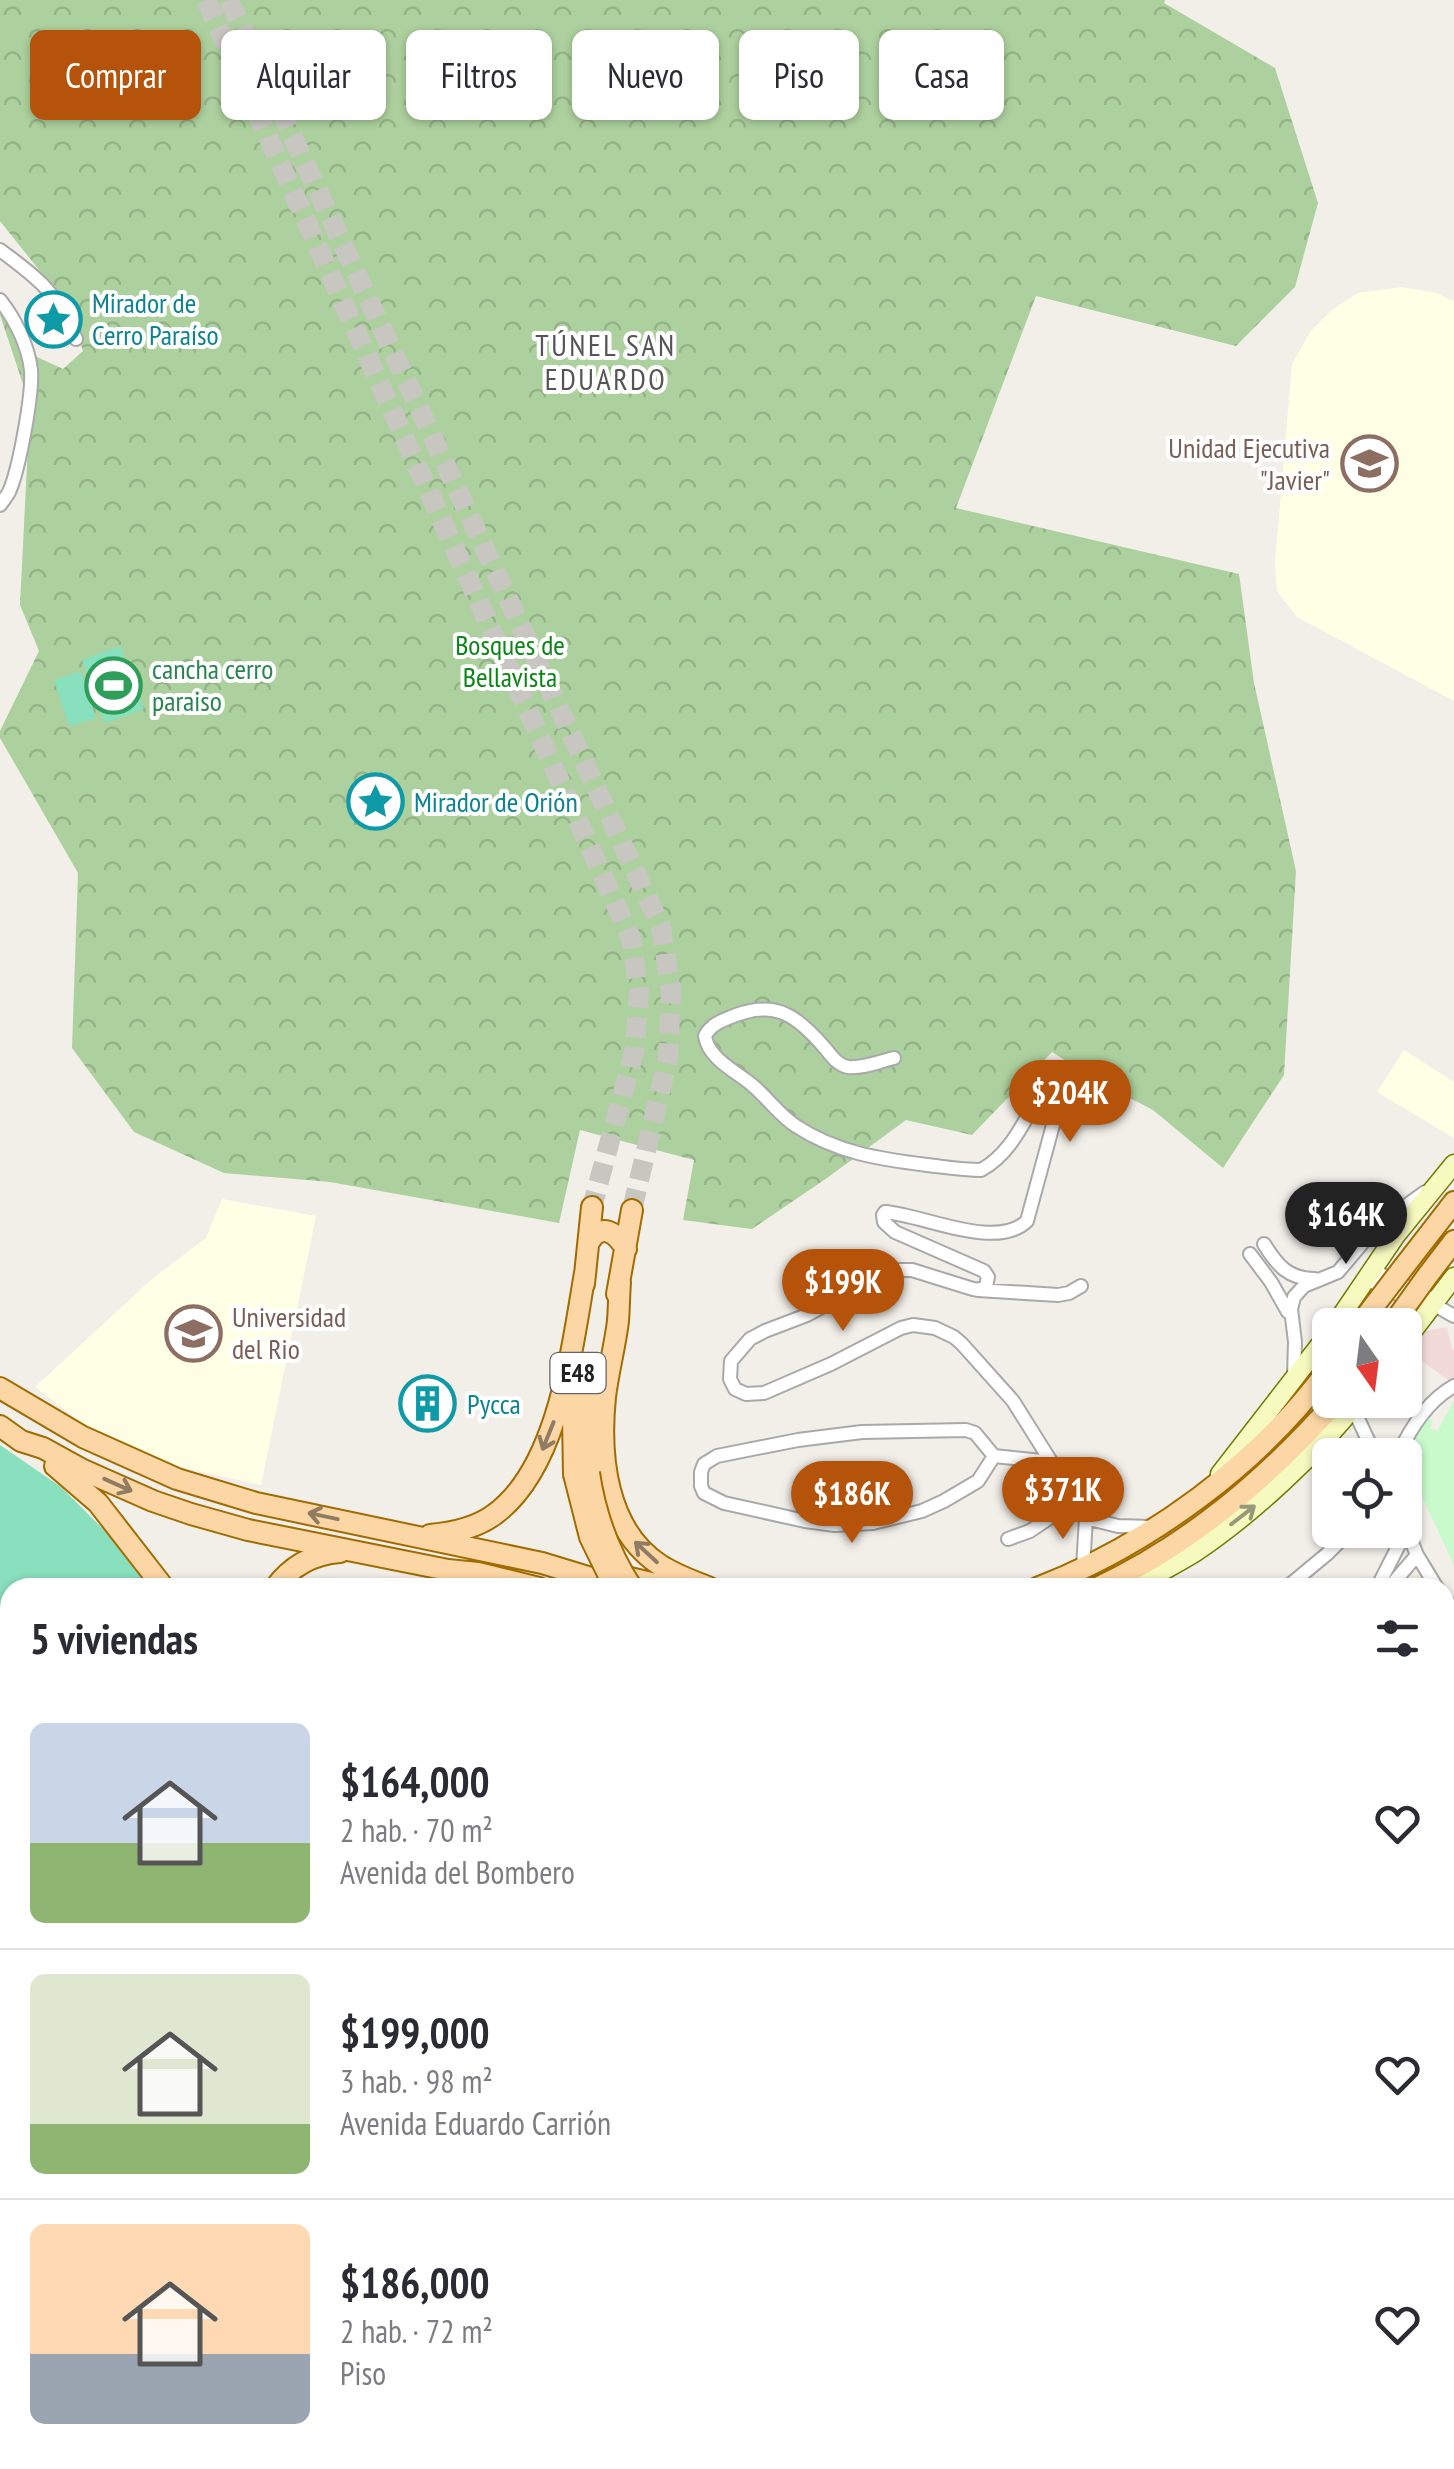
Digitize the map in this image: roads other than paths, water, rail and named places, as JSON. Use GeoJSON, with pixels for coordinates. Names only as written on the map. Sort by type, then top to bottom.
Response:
{"type":"FeatureCollection","features":[{"type":"Feature","properties":{"kind":"main road"},"geometry":{"type":"LineString","coordinates":[[1346,1308],[1396,1235],[1454,1164]]}},
{"type":"Feature","properties":{"kind":"main road"},"geometry":{"type":"LineString","coordinates":[[1372,1308],[1454,1202]]}},
{"type":"Feature","properties":{"kind":"main road","name":"E48"},"geometry":{"type":"LineString","coordinates":[[592,1206],[573,1418],[590,1538],[610,1578]]}},
{"type":"Feature","properties":{"kind":"main road","name":"E48"},"geometry":{"type":"LineString","coordinates":[[627,1578],[605,1536],[582,1473],[591,1398],[620,1282],[632,1210]]}},
{"type":"Feature","properties":{"kind":"main road"},"geometry":{"type":"LineString","coordinates":[[588,1242],[596,1232],[607,1230],[626,1249]]}},
{"type":"Feature","properties":{"kind":"main road"},"geometry":{"type":"LineString","coordinates":[[1404,1308],[1454,1241]]}},
{"type":"Feature","properties":{"kind":"main road"},"geometry":{"type":"LineString","coordinates":[[418,1536],[457,1531],[484,1521],[507,1504],[528,1478],[554,1424],[585,1273]]}},
{"type":"Feature","properties":{"kind":"main road"},"geometry":{"type":"LineString","coordinates":[[1422,1319],[1454,1278]]}},
{"type":"Feature","properties":{"kind":"main road"},"geometry":{"type":"LineString","coordinates":[[620,1282],[603,1430],[610,1490],[622,1524],[637,1546],[663,1567],[688,1578]]}},
{"type":"Feature","properties":{"kind":"main road"},"geometry":{"type":"LineString","coordinates":[[1207,1490],[1312,1357]]}},
{"type":"Feature","properties":{"kind":"main road"},"geometry":{"type":"LineString","coordinates":[[1060,1578],[1154,1527],[1207,1490],[1263,1442],[1312,1387]]}},
{"type":"Feature","properties":{"kind":"main road"},"geometry":{"type":"LineString","coordinates":[[0,1388],[83,1438],[176,1479],[256,1502],[542,1563],[591,1578]]}},
{"type":"Feature","properties":{"kind":"main road"},"geometry":{"type":"LineString","coordinates":[[1115,1578],[1186,1538],[1331,1418]]}},
{"type":"Feature","properties":{"kind":"main road"},"geometry":{"type":"LineString","coordinates":[[1150,1578],[1195,1552],[1257,1504],[1314,1451],[1339,1418]]}},
{"type":"Feature","properties":{"kind":"main road"},"geometry":{"type":"LineString","coordinates":[[0,1426],[98,1502],[156,1578]]}},
{"type":"Feature","properties":{"kind":"main road"},"geometry":{"type":"LineString","coordinates":[[21,1441],[153,1501],[191,1514],[248,1530],[498,1578]]}},
{"type":"Feature","properties":{"kind":"main road"},"geometry":{"type":"LineString","coordinates":[[282,1578],[306,1560],[328,1552],[352,1551]]}},
{"type":"Feature","properties":{"kind":"main road"},"geometry":{"type":"LineString","coordinates":[[542,1563],[575,1565],[630,1578]]}},
{"type":"Feature","properties":{"kind":"street"},"geometry":{"type":"LineString","coordinates":[[0,250],[59,302],[76,339]]}},
{"type":"Feature","properties":{"kind":"street"},"geometry":{"type":"LineString","coordinates":[[0,300],[13,318],[31,370],[30,398],[17,462],[9,493],[0,505]]}},
{"type":"Feature","properties":{"kind":"street"},"geometry":{"type":"LineString","coordinates":[[894,1058],[848,1067],[834,1059],[796,1020],[760,1008],[712,1025],[704,1036],[712,1053],[793,1124],[850,1153],[887,1160],[984,1168],[1008,1149],[1046,1085],[1060,1081],[1063,1088],[1029,1216],[1022,1226],[994,1234],[889,1212],[883,1216],[885,1224],[895,1232],[984,1272],[987,1284],[978,1290]]}},
{"type":"Feature","properties":{"kind":"street"},"geometry":{"type":"LineString","coordinates":[[1292,1384],[1296,1362],[1290,1309],[1294,1297],[1304,1286],[1338,1272],[1375,1228],[1439,1182]]}},
{"type":"Feature","properties":{"kind":"street"},"geometry":{"type":"LineString","coordinates":[[1264,1244],[1284,1271],[1299,1278],[1322,1279]]}},
{"type":"Feature","properties":{"kind":"street"},"geometry":{"type":"LineString","coordinates":[[1250,1254],[1291,1318]]}},
{"type":"Feature","properties":{"kind":"street"},"geometry":{"type":"LineString","coordinates":[[1081,1286],[1058,1296],[978,1290],[912,1270],[882,1274],[807,1315],[750,1339],[730,1361],[730,1379],[735,1389],[746,1394],[769,1392],[901,1328],[923,1325],[954,1338],[1013,1401],[1086,1518],[1084,1568]]}},
{"type":"Feature","properties":{"kind":"street"},"geometry":{"type":"LineString","coordinates":[[1369,1274],[1422,1306],[1433,1304],[1454,1316]]}},
{"type":"Feature","properties":{"kind":"street"},"geometry":{"type":"LineString","coordinates":[[1406,1438],[1443,1392],[1454,1386]]}},
{"type":"Feature","properties":{"kind":"street"},"geometry":{"type":"LineString","coordinates":[[994,1456],[978,1481],[944,1502],[873,1523],[805,1521],[724,1502],[704,1493],[701,1486],[704,1464],[717,1456],[862,1432],[966,1430],[976,1433],[994,1456],[1051,1462]]}},
{"type":"Feature","properties":{"kind":"street"},"geometry":{"type":"LineString","coordinates":[[1008,1539],[1030,1531],[1077,1503]]}},
{"type":"Feature","properties":{"kind":"street"},"geometry":{"type":"LineString","coordinates":[[1086,1518],[1118,1526],[1154,1527]]}},
{"type":"Feature","properties":{"kind":"street"},"geometry":{"type":"LineString","coordinates":[[1298,1578],[1333,1548]]}},
{"type":"Feature","properties":{"kind":"street"},"geometry":{"type":"LineString","coordinates":[[1382,1578],[1396,1548]]}},
{"type":"Feature","properties":{"kind":"street"},"geometry":{"type":"LineString","coordinates":[[1414,1548],[1431,1578]]}},
{"type":"Feature","properties":{"kind":"street"},"geometry":{"type":"LineString","coordinates":[[1398,1578],[1417,1555]]}},
{"type":"Feature","properties":{"kind":"tunnel"},"geometry":{"type":"LineString","coordinates":[[206,0],[631,938],[639,991],[635,1048],[592,1207]]}},
{"type":"Feature","properties":{"kind":"tunnel"},"geometry":{"type":"LineString","coordinates":[[229,0],[661,927],[671,990],[668,1058],[632,1210]]}},
{"type":"Feature","properties":{"kind":"place","name":"Mirador de Cerro Paraíso"},"geometry":{"type":"Point","coordinates":[53,319]}},
{"type":"Feature","properties":{"kind":"place","name":"Unidad Ejecutiva \"Javier\""},"geometry":{"type":"Point","coordinates":[1369,464]}},
{"type":"Feature","properties":{"kind":"place","name":"cancha cerro paraiso"},"geometry":{"type":"Point","coordinates":[113,685]}},
{"type":"Feature","properties":{"kind":"place","name":"Mirador de Orión"},"geometry":{"type":"Point","coordinates":[375,802]}},
{"type":"Feature","properties":{"kind":"place","name":"Universidad del Rio"},"geometry":{"type":"Point","coordinates":[193,1333]}},
{"type":"Feature","properties":{"kind":"place","name":"Pycca"},"geometry":{"type":"Point","coordinates":[428,1404]}},
{"type":"Feature","properties":{"kind":"district","name":"TÚNEL SAN EDUARDO"},"geometry":{"type":"Point","coordinates":[606,363]}},
{"type":"Feature","properties":{"kind":"park label","name":"Bosques de Bellavista"},"geometry":{"type":"Point","coordinates":[510,661]}}]}
